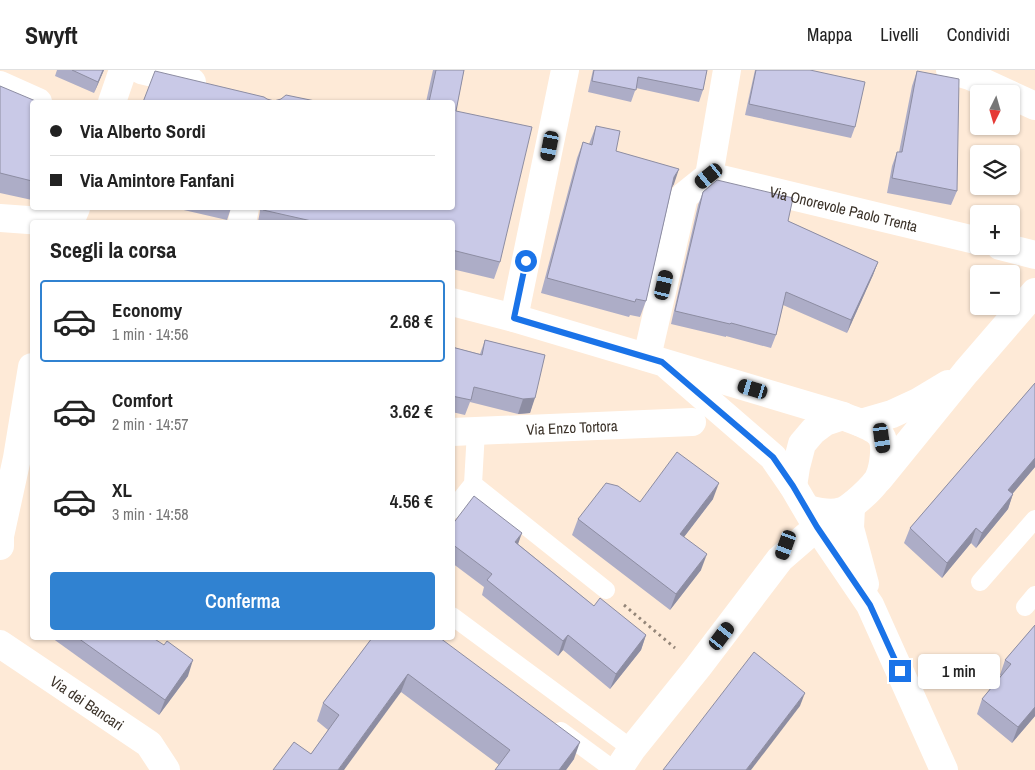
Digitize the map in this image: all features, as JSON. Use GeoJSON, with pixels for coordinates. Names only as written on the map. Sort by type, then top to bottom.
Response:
{"type":"FeatureCollection","features":[{"type":"Feature","properties":{"kind":"street"},"geometry":{"type":"LineString","coordinates":[[113,100],[123,70]]}},
{"type":"Feature","properties":{"kind":"street"},"geometry":{"type":"LineString","coordinates":[[141,70],[214,87]]}},
{"type":"Feature","properties":{"kind":"street"},"geometry":{"type":"LineString","coordinates":[[514,318],[565,70]]}},
{"type":"Feature","properties":{"kind":"street"},"geometry":{"type":"LineString","coordinates":[[655,359],[684,196],[709,176],[727,70]]}},
{"type":"Feature","properties":{"kind":"street"},"geometry":{"type":"LineString","coordinates":[[950,70],[990,85]]}},
{"type":"Feature","properties":{"kind":"street"},"geometry":{"type":"LineString","coordinates":[[0,86],[33,100]]}},
{"type":"Feature","properties":{"kind":"street"},"geometry":{"type":"LineString","coordinates":[[1020,99],[1035,106]]}},
{"type":"Feature","properties":{"kind":"street","name":"Via Onorevole Paolo Trenta"},"geometry":{"type":"LineString","coordinates":[[709,176],[970,239]]}},
{"type":"Feature","properties":{"kind":"street"},"geometry":{"type":"LineString","coordinates":[[0,218],[30,220]]}},
{"type":"Feature","properties":{"kind":"street"},"geometry":{"type":"LineString","coordinates":[[1020,251],[1035,255]]}},
{"type":"Feature","properties":{"kind":"street"},"geometry":{"type":"LineString","coordinates":[[805,506],[823,513],[846,510],[879,479],[966,372],[1035,292]]}},
{"type":"Feature","properties":{"kind":"street"},"geometry":{"type":"LineString","coordinates":[[455,303],[655,359],[852,420],[877,432],[882,438],[884,454],[879,479]]}},
{"type":"Feature","properties":{"kind":"street"},"geometry":{"type":"LineString","coordinates":[[655,359],[773,457],[870,605],[944,770]]}},
{"type":"Feature","properties":{"kind":"street"},"geometry":{"type":"LineString","coordinates":[[625,759],[780,559],[805,506],[796,467],[802,444],[813,431],[825,422],[892,414],[938,391],[966,372]]}},
{"type":"Feature","properties":{"kind":"street"},"geometry":{"type":"LineString","coordinates":[[0,546],[0,536],[25,457],[30,393]]}},
{"type":"Feature","properties":{"kind":"street","name":"Via Enzo Tortora"},"geometry":{"type":"LineString","coordinates":[[464,431],[692,422]]}},
{"type":"Feature","properties":{"kind":"street"},"geometry":{"type":"LineString","coordinates":[[846,510],[870,605]]}},
{"type":"Feature","properties":{"kind":"street","name":"Via dei Bancari"},"geometry":{"type":"LineString","coordinates":[[0,644],[149,744],[166,770]]}},
{"type":"Feature","properties":{"kind":"lane"},"geometry":{"type":"LineString","coordinates":[[464,431],[473,484],[606,590]]}},
{"type":"Feature","properties":{"kind":"lane"},"geometry":{"type":"LineString","coordinates":[[455,506],[473,484]]}},
{"type":"Feature","properties":{"kind":"lane"},"geometry":{"type":"LineString","coordinates":[[980,582],[1035,518]]}},
{"type":"Feature","properties":{"kind":"lane"},"geometry":{"type":"LineString","coordinates":[[455,618],[625,759]]}},
{"type":"Feature","properties":{"kind":"lane"},"geometry":{"type":"LineString","coordinates":[[551,724],[614,770]]}},
{"type":"Feature","properties":{"kind":"path"},"geometry":{"type":"LineString","coordinates":[[606,590],[698,667]]}},
{"type":"Feature","properties":{"kind":"building"},"geometry":{"type":"Polygon","coordinates":[[[72,70],[103,70],[98,82],[72,70]]]}},
{"type":"Feature","properties":{"kind":"building"},"geometry":{"type":"Polygon","coordinates":[[[436,70],[464,70],[456,111],[532,127],[500,262],[455,251],[455,220],[307,220],[263,210],[455,210],[455,100],[429,100],[436,70]]]}},
{"type":"Feature","properties":{"kind":"building"},"geometry":{"type":"Polygon","coordinates":[[[594,70],[707,70],[703,90],[638,77],[636,90],[592,81],[594,70]]]}},
{"type":"Feature","properties":{"kind":"building"},"geometry":{"type":"Polygon","coordinates":[[[756,70],[810,70],[865,82],[855,127],[749,104],[756,70]]]}},
{"type":"Feature","properties":{"kind":"building"},"geometry":{"type":"Polygon","coordinates":[[[155,71],[270,100],[144,100],[155,71]]]}},
{"type":"Feature","properties":{"kind":"building"},"geometry":{"type":"Polygon","coordinates":[[[917,71],[959,79],[957,191],[892,178],[897,152],[902,152],[917,71]]]}},
{"type":"Feature","properties":{"kind":"building"},"geometry":{"type":"Polygon","coordinates":[[[0,86],[33,100],[30,100],[30,180],[0,173],[0,86]]]}},
{"type":"Feature","properties":{"kind":"building"},"geometry":{"type":"Polygon","coordinates":[[[286,95],[310,100],[278,100],[286,95]]]}},
{"type":"Feature","properties":{"kind":"building"},"geometry":{"type":"Polygon","coordinates":[[[596,126],[620,131],[616,151],[679,169],[674,177],[646,301],[636,299],[635,302],[547,278],[583,142],[592,145],[596,126]]]}},
{"type":"Feature","properties":{"kind":"building"},"geometry":{"type":"Polygon","coordinates":[[[717,180],[793,198],[788,221],[878,262],[851,320],[786,292],[776,335],[675,311],[703,192],[717,180]]]}},
{"type":"Feature","properties":{"kind":"building"},"geometry":{"type":"Polygon","coordinates":[[[485,340],[545,355],[535,398],[523,399],[474,387],[471,400],[455,397],[455,348],[482,355],[485,340]]]}},
{"type":"Feature","properties":{"kind":"building"},"geometry":{"type":"Polygon","coordinates":[[[1035,383],[1035,458],[1008,490],[1013,494],[982,533],[976,528],[947,563],[910,528],[1035,383]]]}},
{"type":"Feature","properties":{"kind":"building"},"geometry":{"type":"Polygon","coordinates":[[[677,452],[719,483],[680,534],[707,554],[676,594],[578,519],[606,483],[618,486],[640,502],[677,452]]]}},
{"type":"Feature","properties":{"kind":"building"},"geometry":{"type":"Polygon","coordinates":[[[474,496],[522,533],[515,542],[594,606],[600,598],[646,635],[616,674],[568,635],[563,641],[487,580],[492,574],[455,546],[455,521],[474,496]]]}},
{"type":"Feature","properties":{"kind":"building"},"geometry":{"type":"Polygon","coordinates":[[[1035,625],[1035,707],[1018,727],[982,699],[1011,664],[1005,660],[1035,625]]]}},
{"type":"Feature","properties":{"kind":"building"},"geometry":{"type":"Polygon","coordinates":[[[81,640],[156,640],[164,645],[167,641],[193,660],[165,700],[81,640]]]}},
{"type":"Feature","properties":{"kind":"building"},"geometry":{"type":"Polygon","coordinates":[[[370,640],[443,640],[580,742],[559,770],[495,770],[510,750],[408,674],[338,770],[273,770],[294,742],[311,754],[339,715],[323,703],[370,640]]]}},
{"type":"Feature","properties":{"kind":"building"},"geometry":{"type":"Polygon","coordinates":[[[754,652],[805,693],[746,770],[663,770],[754,652]]]}},
{"type":"Feature","properties":{"kind":"route"},"geometry":{"type":"LineString","coordinates":[[526,261],[514,318],[662,362],[773,457],[817,527],[870,605],[900,671]]}}]}
